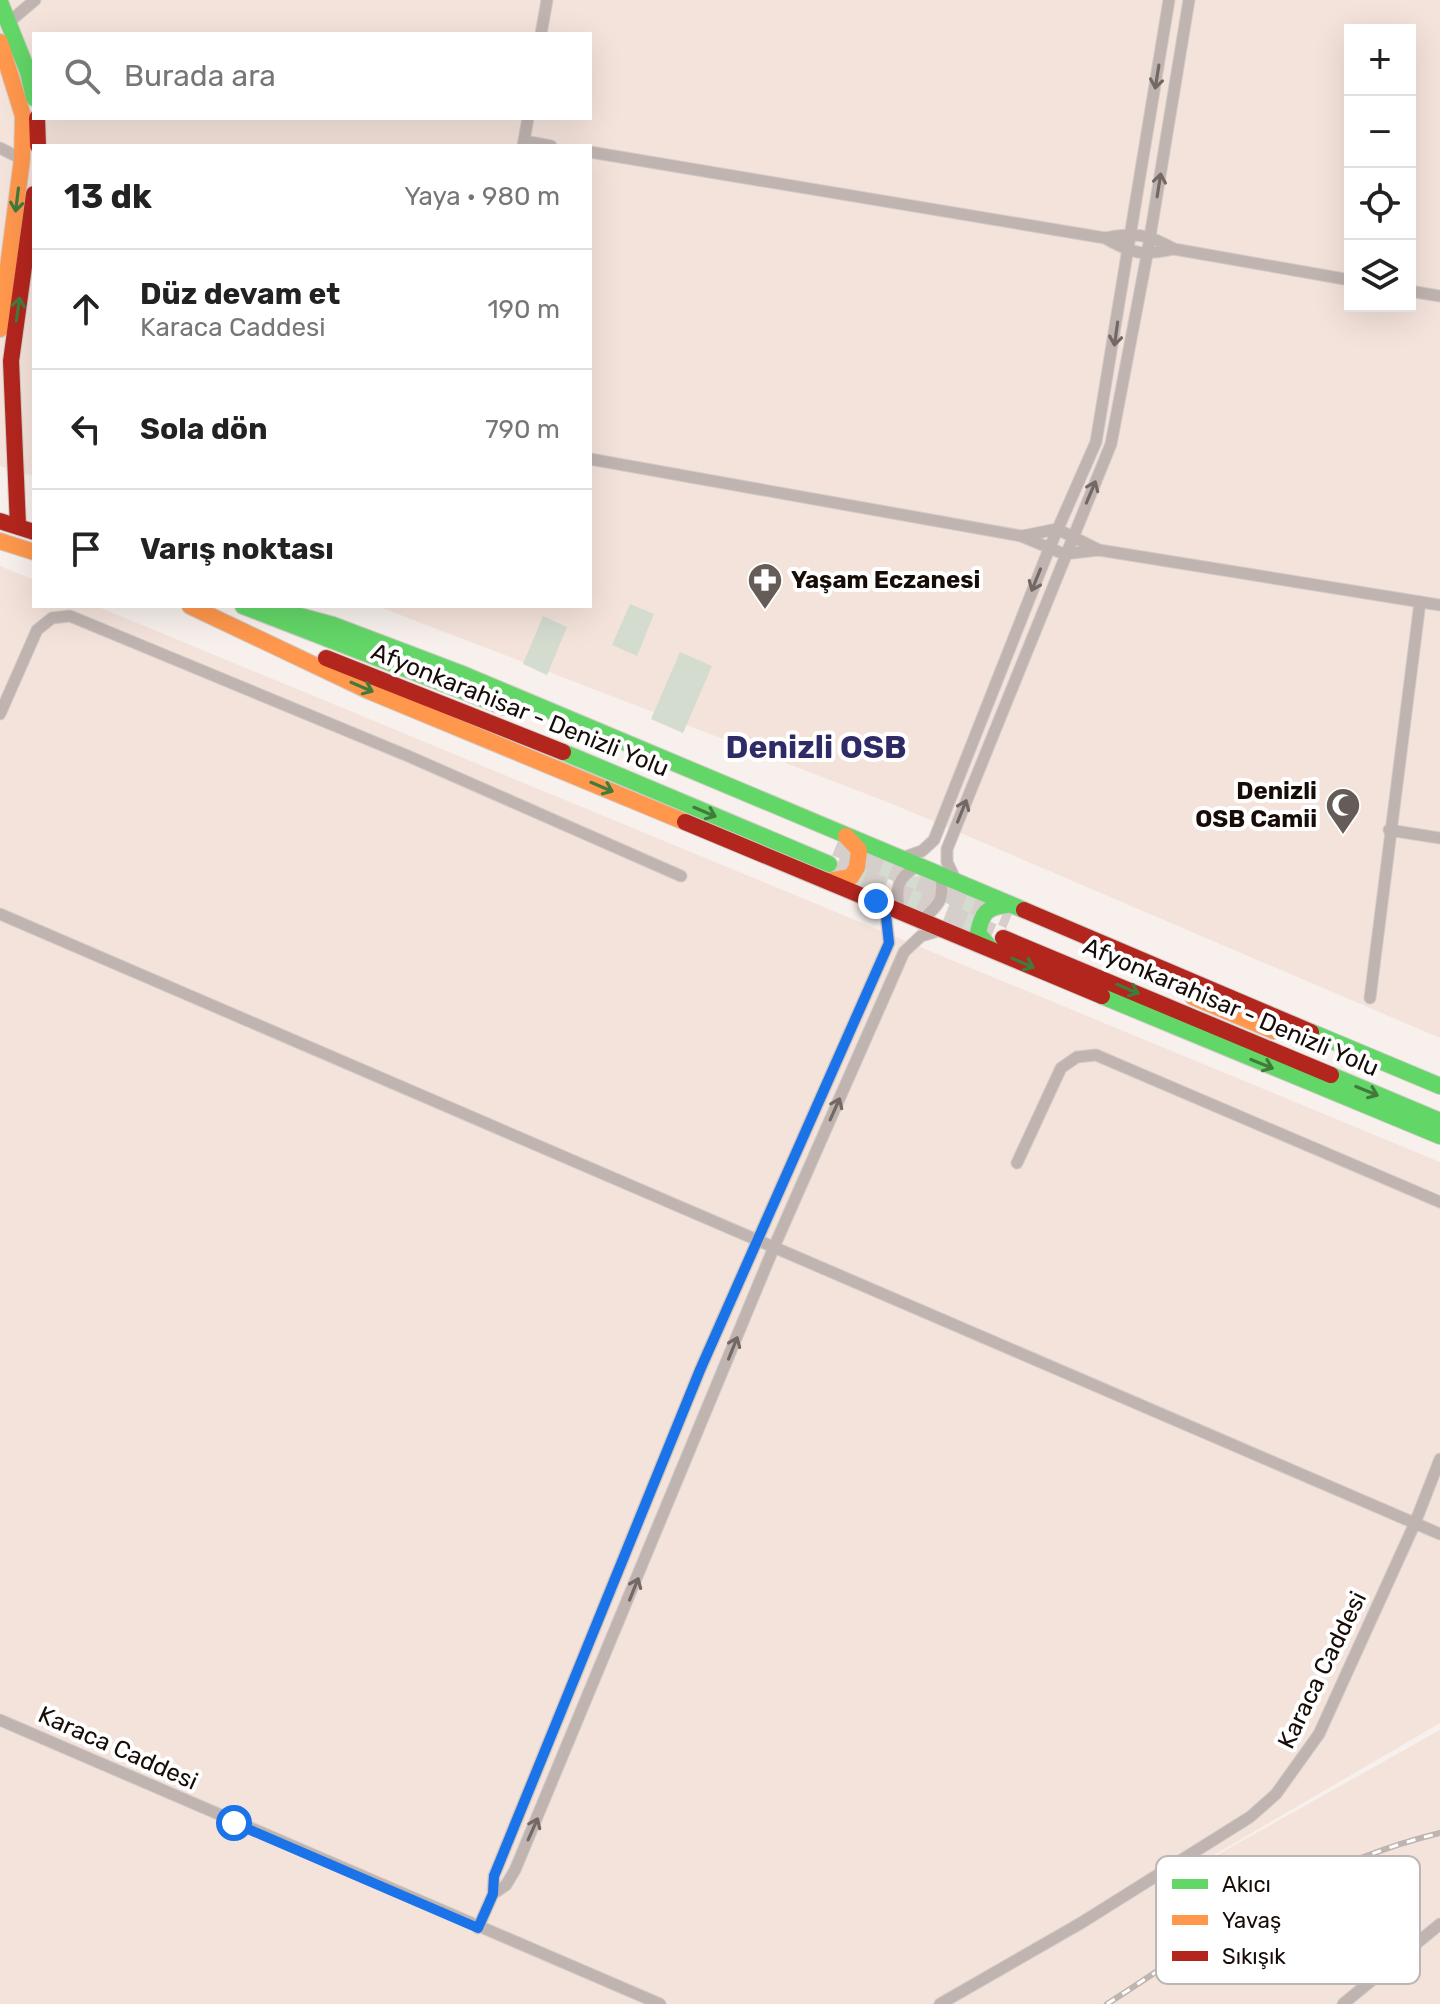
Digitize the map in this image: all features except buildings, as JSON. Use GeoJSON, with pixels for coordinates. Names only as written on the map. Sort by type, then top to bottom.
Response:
{"type":"FeatureCollection","features":[{"type":"Feature","properties":{"kind":"main road"},"geometry":{"type":"LineString","coordinates":[[0,2],[4,24],[32,93]]}},
{"type":"Feature","properties":{"kind":"main road"},"geometry":{"type":"LineString","coordinates":[[0,42],[23,116],[28,160],[0,329]]}},
{"type":"Feature","properties":{"kind":"main road"},"geometry":{"type":"LineString","coordinates":[[37,120],[38,144]]}},
{"type":"Feature","properties":{"kind":"main road"},"geometry":{"type":"LineString","coordinates":[[0,521],[26,529],[11,361],[32,209]]}},
{"type":"Feature","properties":{"kind":"main road"},"geometry":{"type":"LineString","coordinates":[[0,541],[32,551]]}},
{"type":"Feature","properties":{"kind":"main road","name":"Afyonkarahisar - Denizli Yolu"},"geometry":{"type":"LineString","coordinates":[[196,608],[473,714],[828,873],[899,911]]}},
{"type":"Feature","properties":{"kind":"main road"},"geometry":{"type":"LineString","coordinates":[[248,608],[840,840],[900,858],[958,884],[1009,912],[1440,1100]]}},
{"type":"Feature","properties":{"kind":"main road"},"geometry":{"type":"LineString","coordinates":[[270,608],[333,625],[465,675],[859,850],[857,867],[851,877],[828,873]]}},
{"type":"Feature","properties":{"kind":"main road"},"geometry":{"type":"LineString","coordinates":[[1440,1086],[1009,912],[990,907],[979,922],[978,933],[997,944],[1440,1136]]}},
{"type":"Feature","properties":{"kind":"main road"},"geometry":{"type":"LineString","coordinates":[[899,911],[946,931],[997,944]]}},
{"type":"Feature","properties":{"kind":"main road","name":"Afyonkarahisar - Denizli Yolu"},"geometry":{"type":"LineString","coordinates":[[997,944],[1440,1121]]}},
{"type":"Feature","properties":{"kind":"street"},"geometry":{"type":"LineString","coordinates":[[4,24],[35,0]]}},
{"type":"Feature","properties":{"kind":"street"},"geometry":{"type":"LineString","coordinates":[[541,32],[547,0]]}},
{"type":"Feature","properties":{"kind":"street"},"geometry":{"type":"LineString","coordinates":[[478,1928],[493,1894],[494,1876],[757,1238],[889,943],[899,911],[896,886],[900,877],[918,866],[934,840],[1057,529],[1096,442],[1169,0]]}},
{"type":"Feature","properties":{"kind":"street"},"geometry":{"type":"LineString","coordinates":[[493,1894],[506,1885],[515,1870],[564,1758],[774,1247],[904,952],[922,920],[939,906],[943,895],[941,876],[947,849],[1111,444],[1151,236],[1189,0]]}},
{"type":"Feature","properties":{"kind":"street"},"geometry":{"type":"LineString","coordinates":[[524,144],[528,120]]}},
{"type":"Feature","properties":{"kind":"street"},"geometry":{"type":"LineString","coordinates":[[0,148],[28,160]]}},
{"type":"Feature","properties":{"kind":"street"},"geometry":{"type":"LineString","coordinates":[[592,152],[1105,238],[1128,251],[1147,255],[1174,249]]}},
{"type":"Feature","properties":{"kind":"street"},"geometry":{"type":"LineString","coordinates":[[1105,238],[1131,232],[1151,236],[1174,249],[1344,279]]}},
{"type":"Feature","properties":{"kind":"street"},"geometry":{"type":"LineString","coordinates":[[1416,292],[1440,296]]}},
{"type":"Feature","properties":{"kind":"street"},"geometry":{"type":"LineString","coordinates":[[592,459],[1021,536],[1064,554],[1099,550],[1440,605]]}},
{"type":"Feature","properties":{"kind":"street"},"geometry":{"type":"LineString","coordinates":[[1021,536],[1057,529],[1099,550]]}},
{"type":"Feature","properties":{"kind":"street"},"geometry":{"type":"LineString","coordinates":[[1370,998],[1420,602]]}},
{"type":"Feature","properties":{"kind":"street"},"geometry":{"type":"LineString","coordinates":[[0,714],[37,630],[53,612],[70,616],[394,750],[681,876]]}},
{"type":"Feature","properties":{"kind":"street"},"geometry":{"type":"LineString","coordinates":[[1389,830],[1440,838]]}},
{"type":"Feature","properties":{"kind":"street"},"geometry":{"type":"LineString","coordinates":[[900,858],[922,851],[934,840]]}},
{"type":"Feature","properties":{"kind":"street"},"geometry":{"type":"LineString","coordinates":[[947,849],[947,862],[958,884]]}},
{"type":"Feature","properties":{"kind":"street"},"geometry":{"type":"LineString","coordinates":[[876,901],[886,916],[889,943]]}},
{"type":"Feature","properties":{"kind":"street"},"geometry":{"type":"LineString","coordinates":[[0,914],[1440,1534]]}},
{"type":"Feature","properties":{"kind":"street"},"geometry":{"type":"LineString","coordinates":[[904,952],[921,936],[946,931]]}},
{"type":"Feature","properties":{"kind":"street"},"geometry":{"type":"LineString","coordinates":[[1017,1163],[1061,1068],[1077,1057],[1096,1055],[1440,1202]]}},
{"type":"Feature","properties":{"kind":"street","name":"Karaca Caddesi"},"geometry":{"type":"LineString","coordinates":[[1188,1856],[1250,1817],[1276,1794],[1319,1734],[1415,1523],[1440,1459]]}},
{"type":"Feature","properties":{"kind":"street","name":"Karaca Caddesi"},"geometry":{"type":"LineString","coordinates":[[0,1720],[660,2004]]}},
{"type":"Feature","properties":{"kind":"street","name":"Karaca Caddesi"},"geometry":{"type":"LineString","coordinates":[[940,2004],[1156,1876]]}},
{"type":"Feature","properties":{"kind":"street"},"geometry":{"type":"LineString","coordinates":[[1420,1940],[1440,1924]]}},
{"type":"Feature","properties":{"kind":"street"},"geometry":{"type":"LineString","coordinates":[[1343,2004],[1367,1984]]}},
{"type":"Feature","properties":{"kind":"shaded area"},"geometry":{"type":"Polygon","coordinates":[[[0,0],[1440,0],[1440,1038],[895,805],[382,608],[592,608],[592,144],[32,144],[32,475],[0,466],[0,0]]]}},
{"type":"Feature","properties":{"kind":"shaded area"},"geometry":{"type":"Polygon","coordinates":[[[0,566],[32,579],[32,608],[101,608],[1440,1162],[1440,1723],[1212,1856],[1156,1856],[1156,1889],[1144,1896],[1156,1889],[1156,1984],[1420,1984],[1420,1856],[1215,1856],[1440,1730],[1440,2004],[0,2004],[0,566]]]}},
{"type":"Feature","properties":{"kind":"shaded area"},"geometry":{"type":"Polygon","coordinates":[[[630,604],[654,614],[637,656],[612,645],[630,604]]]}},
{"type":"Feature","properties":{"kind":"shaded area"},"geometry":{"type":"Polygon","coordinates":[[[543,616],[567,627],[547,675],[523,664],[543,616]]]}},
{"type":"Feature","properties":{"kind":"shaded area"},"geometry":{"type":"Polygon","coordinates":[[[680,652],[712,666],[683,733],[651,719],[680,652]]]}},
{"type":"Feature","properties":{"kind":"shaded area"},"geometry":{"type":"Polygon","coordinates":[[[863,849],[895,863],[881,897],[848,884],[863,849]]]}},
{"type":"Feature","properties":{"kind":"shaded area"},"geometry":{"type":"Polygon","coordinates":[[[919,876],[931,881],[936,893],[931,905],[919,910],[907,905],[902,893],[907,881],[919,876]]]}},
{"type":"Feature","properties":{"kind":"shaded area"},"geometry":{"type":"Polygon","coordinates":[[[955,889],[986,902],[973,936],[942,923],[955,889]]]}},
{"type":"Feature","properties":{"kind":"tunnel"},"geometry":{"type":"LineString","coordinates":[[836,846],[1010,919]]}},
{"type":"Feature","properties":{"kind":"tunnel"},"geometry":{"type":"LineString","coordinates":[[836,867],[1003,938]]}},
{"type":"Feature","properties":{"kind":"railway"},"geometry":{"type":"LineString","coordinates":[[1368,1856],[1440,1833]]}},
{"type":"Feature","properties":{"kind":"railway"},"geometry":{"type":"LineString","coordinates":[[1107,2004],[1156,1973]]}},
{"type":"Feature","properties":{"kind":"traffic: fast"},"geometry":{"type":"LineString","coordinates":[[0,2],[32,89]]}},
{"type":"Feature","properties":{"kind":"traffic: fast"},"geometry":{"type":"LineString","coordinates":[[248,608],[504,707]]}},
{"type":"Feature","properties":{"kind":"traffic: fast"},"geometry":{"type":"LineString","coordinates":[[270,608],[333,625],[465,675],[1024,910]]}},
{"type":"Feature","properties":{"kind":"traffic: fast"},"geometry":{"type":"LineString","coordinates":[[563,752],[829,864]]}},
{"type":"Feature","properties":{"kind":"traffic: fast"},"geometry":{"type":"LineString","coordinates":[[991,949],[978,933],[981,920],[990,909],[1007,905]]}},
{"type":"Feature","properties":{"kind":"traffic: fast"},"geometry":{"type":"LineString","coordinates":[[1102,996],[1440,1136]]}},
{"type":"Feature","properties":{"kind":"traffic: fast"},"geometry":{"type":"LineString","coordinates":[[1311,1032],[1440,1086]]}},
{"type":"Feature","properties":{"kind":"traffic: fast"},"geometry":{"type":"LineString","coordinates":[[1331,1075],[1440,1121]]}},
{"type":"Feature","properties":{"kind":"traffic: slow"},"geometry":{"type":"LineString","coordinates":[[0,42],[23,116],[22,159],[0,329]]}},
{"type":"Feature","properties":{"kind":"traffic: slow"},"geometry":{"type":"LineString","coordinates":[[0,541],[32,551]]}},
{"type":"Feature","properties":{"kind":"traffic: slow"},"geometry":{"type":"LineString","coordinates":[[194,608],[369,691],[685,822]]}},
{"type":"Feature","properties":{"kind":"traffic: slow"},"geometry":{"type":"LineString","coordinates":[[828,881],[851,877],[857,867],[859,850],[846,836]]}},
{"type":"Feature","properties":{"kind":"traffic: slow"},"geometry":{"type":"LineString","coordinates":[[1193,997],[1274,1031]]}},
{"type":"Feature","properties":{"kind":"traffic: jam"},"geometry":{"type":"LineString","coordinates":[[37,120],[38,144]]}},
{"type":"Feature","properties":{"kind":"traffic: jam"},"geometry":{"type":"LineString","coordinates":[[18,526],[11,361],[32,209]]}},
{"type":"Feature","properties":{"kind":"traffic: jam"},"geometry":{"type":"LineString","coordinates":[[0,521],[32,531]]}},
{"type":"Feature","properties":{"kind":"traffic: jam"},"geometry":{"type":"LineString","coordinates":[[326,658],[563,752]]}},
{"type":"Feature","properties":{"kind":"traffic: jam"},"geometry":{"type":"LineString","coordinates":[[685,822],[1102,996]]}},
{"type":"Feature","properties":{"kind":"traffic: jam"},"geometry":{"type":"LineString","coordinates":[[1024,910],[1311,1032]]}},
{"type":"Feature","properties":{"kind":"traffic: jam"},"geometry":{"type":"LineString","coordinates":[[1003,938],[1331,1075]]}},
{"type":"Feature","properties":{"kind":"place","name":"Yaşam Eczanesi"},"geometry":{"type":"Point","coordinates":[765,611]}},
{"type":"Feature","properties":{"kind":"place","name":"Denizli OSB Camii"},"geometry":{"type":"Point","coordinates":[1343,836]}},
{"type":"Feature","properties":{"kind":"district","name":"Denizli OSB"},"geometry":{"type":"Point","coordinates":[816,747]}},
{"type":"Feature","properties":{"kind":"route"},"geometry":{"type":"LineString","coordinates":[[234,1823],[478,1928],[493,1894],[494,1876],[700,1370],[889,943],[886,916],[876,901]]}}]}
